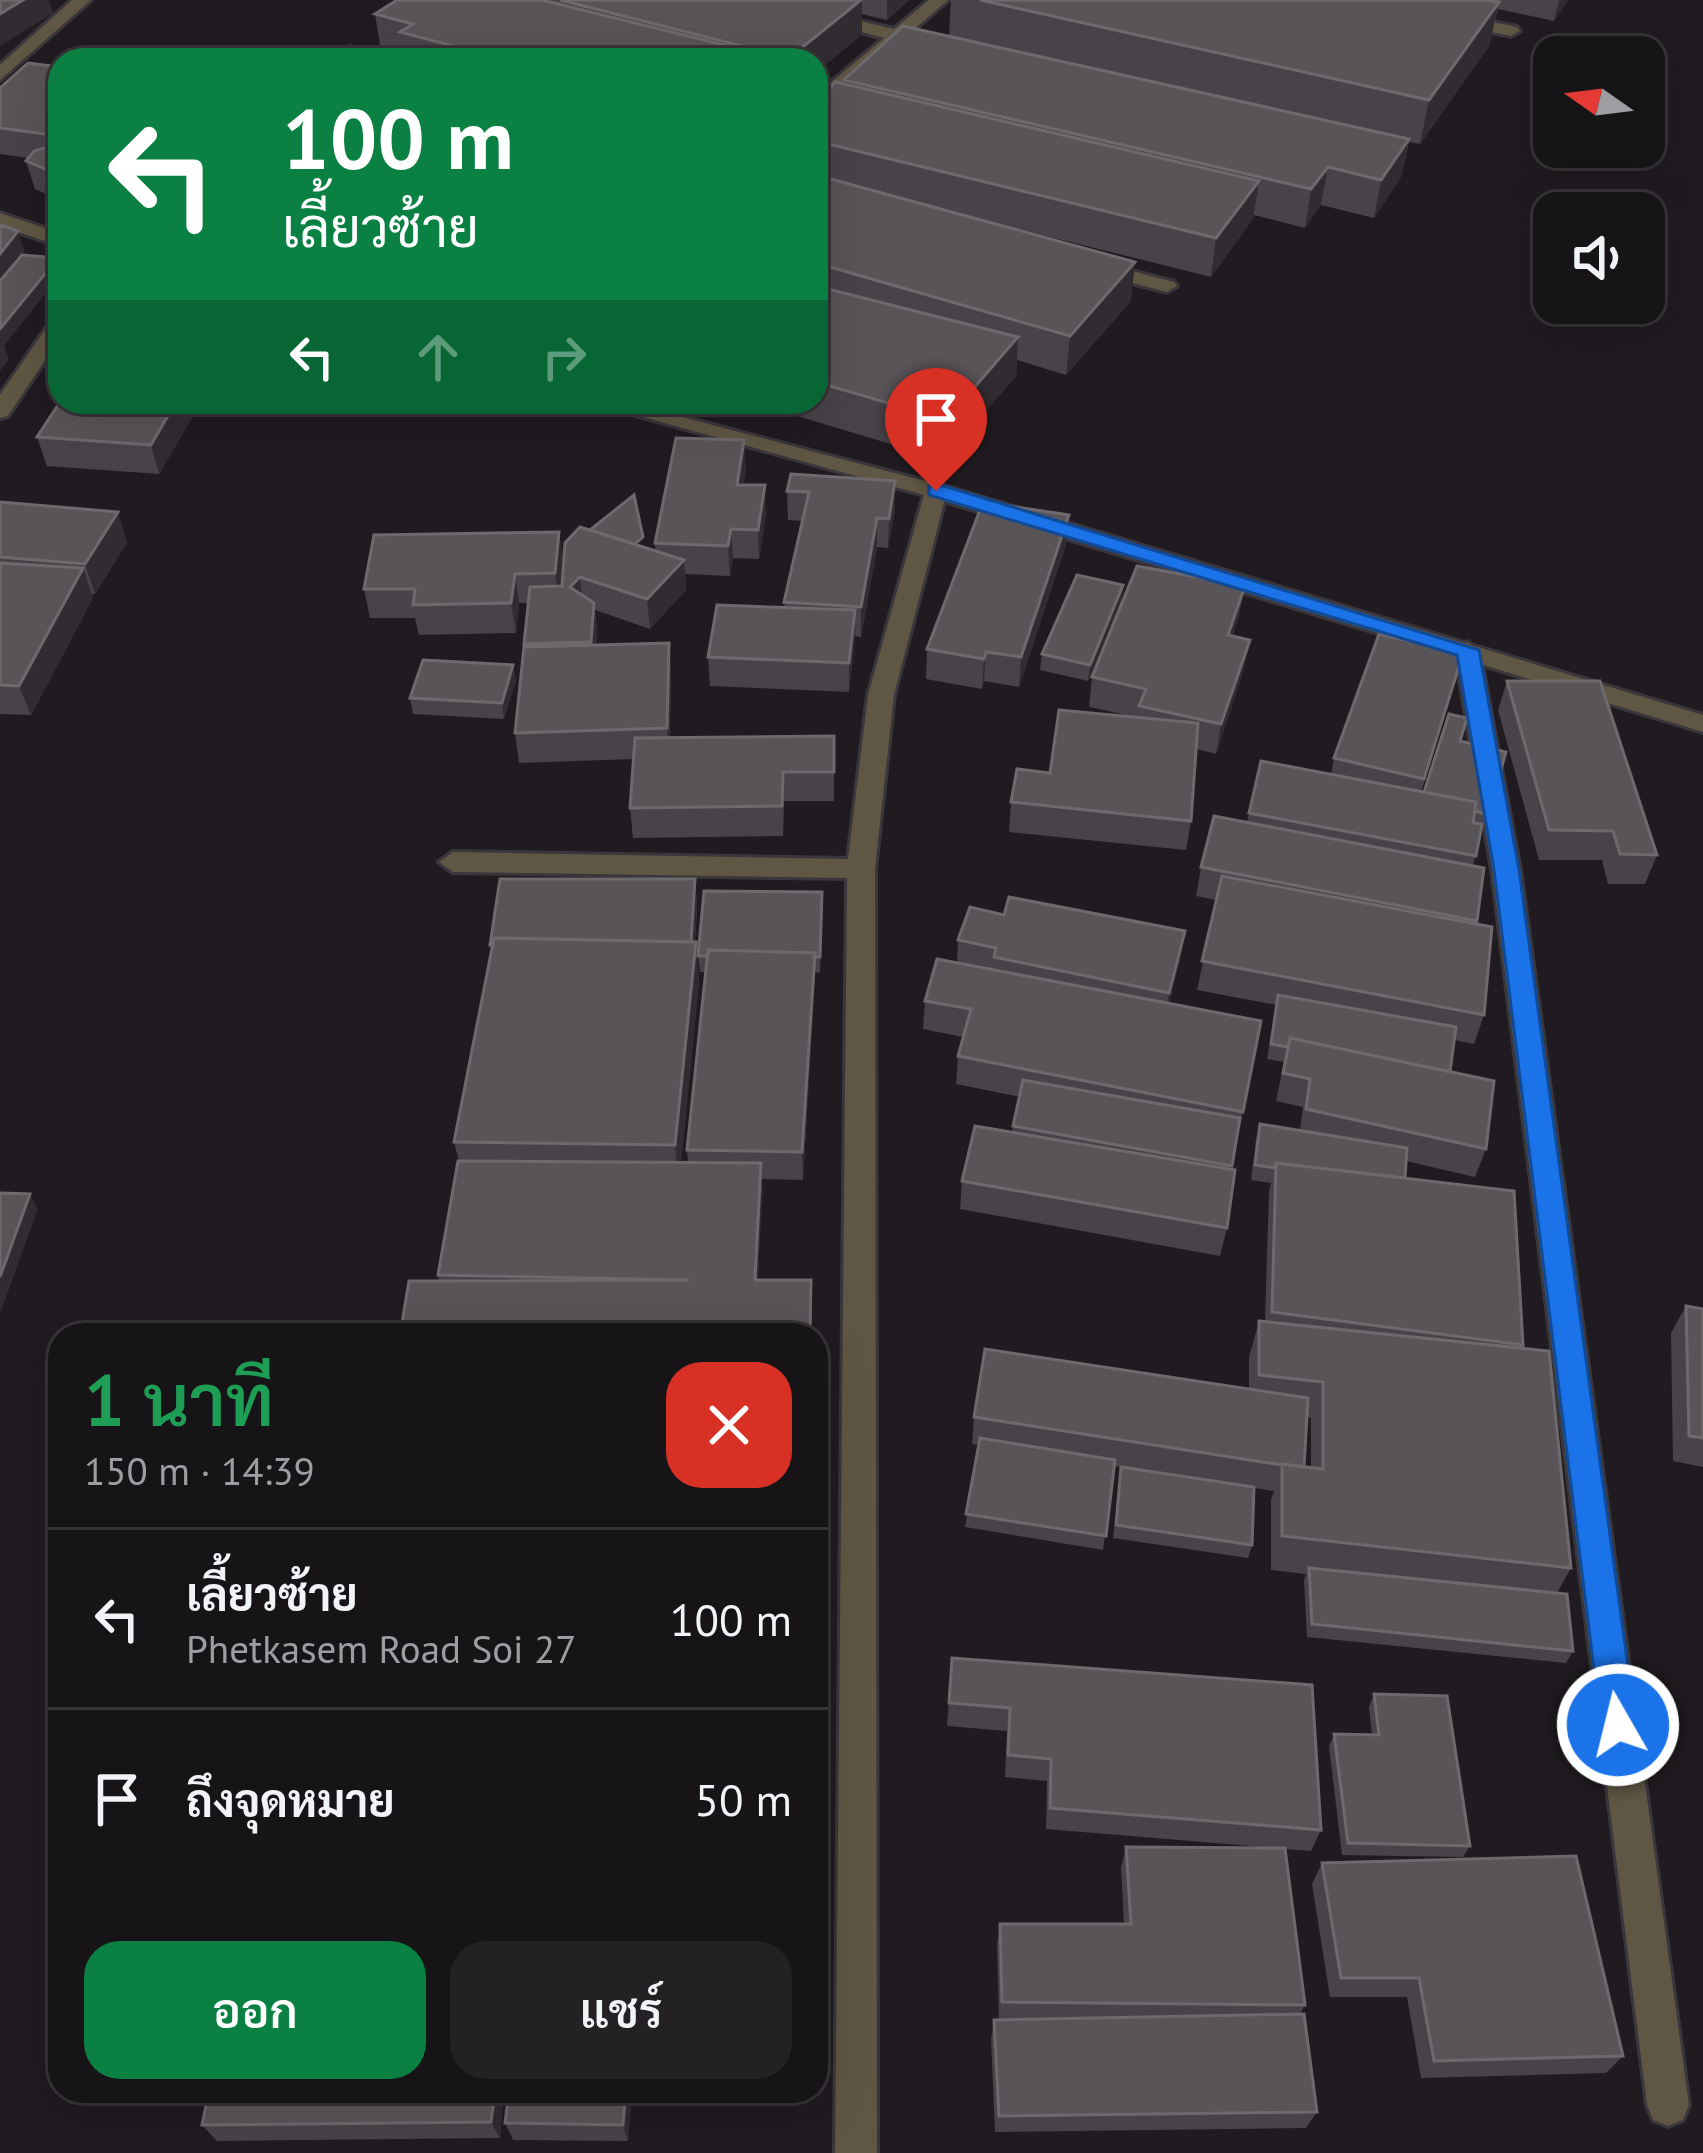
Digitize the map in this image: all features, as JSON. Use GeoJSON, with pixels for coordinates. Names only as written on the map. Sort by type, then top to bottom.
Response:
{"type":"FeatureCollection","features":[{"type":"Feature","properties":{"kind":"street"},"geometry":{"type":"LineString","coordinates":[[0,75],[82,0]]}},
{"type":"Feature","properties":{"kind":"street"},"geometry":{"type":"LineString","coordinates":[[748,0],[944,47]]}},
{"type":"Feature","properties":{"kind":"street"},"geometry":{"type":"LineString","coordinates":[[828,94],[939,0]]}},
{"type":"Feature","properties":{"kind":"street"},"geometry":{"type":"LineString","coordinates":[[1447,18],[1511,32]]}},
{"type":"Feature","properties":{"kind":"street"},"geometry":{"type":"LineString","coordinates":[[0,219],[48,237]]}},
{"type":"Feature","properties":{"kind":"street"},"geometry":{"type":"LineString","coordinates":[[1079,263],[1167,286]]}},
{"type":"Feature","properties":{"kind":"street"},"geometry":{"type":"LineString","coordinates":[[0,410],[48,340]]}},
{"type":"Feature","properties":{"kind":"street"},"geometry":{"type":"LineString","coordinates":[[645,414],[936,491],[1703,724]]}},
{"type":"Feature","properties":{"kind":"street"},"geometry":{"type":"LineString","coordinates":[[856,2153],[861,869],[881,695],[936,491]]}},
{"type":"Feature","properties":{"kind":"street"},"geometry":{"type":"LineString","coordinates":[[1467,650],[1510,893],[1668,2105]]}},
{"type":"Feature","properties":{"kind":"street"},"geometry":{"type":"LineString","coordinates":[[453,862],[861,869]]}},
{"type":"Feature","properties":{"kind":"building"},"geometry":{"type":"Polygon","coordinates":[[[0,0],[23,0],[0,14],[0,0]]]}},
{"type":"Feature","properties":{"kind":"building"},"geometry":{"type":"Polygon","coordinates":[[[397,0],[542,0],[736,48],[461,48],[400,32],[413,24],[375,14],[397,0]]]}},
{"type":"Feature","properties":{"kind":"building"},"geometry":{"type":"Polygon","coordinates":[[[560,0],[861,0],[801,48],[750,48],[560,0]]]}},
{"type":"Feature","properties":{"kind":"building"},"geometry":{"type":"Polygon","coordinates":[[[980,0],[1487,0],[1499,2],[1429,100],[980,0]]]}},
{"type":"Feature","properties":{"kind":"building"},"geometry":{"type":"Polygon","coordinates":[[[903,26],[1409,139],[1381,180],[1328,167],[1311,189],[844,80],[903,26]]]}},
{"type":"Feature","properties":{"kind":"building"},"geometry":{"type":"Polygon","coordinates":[[[28,63],[48,66],[48,134],[0,128],[0,88],[28,63]]]}},
{"type":"Feature","properties":{"kind":"building"},"geometry":{"type":"Polygon","coordinates":[[[836,82],[1259,181],[1216,238],[828,144],[828,89],[836,82]]]}},
{"type":"Feature","properties":{"kind":"building"},"geometry":{"type":"Polygon","coordinates":[[[48,147],[48,168],[26,161],[34,151],[48,147]]]}},
{"type":"Feature","properties":{"kind":"building"},"geometry":{"type":"Polygon","coordinates":[[[828,178],[1135,262],[1070,336],[828,266],[828,178]]]}},
{"type":"Feature","properties":{"kind":"building"},"geometry":{"type":"Polygon","coordinates":[[[0,225],[18,231],[0,254],[0,225]]]}},
{"type":"Feature","properties":{"kind":"building"},"geometry":{"type":"Polygon","coordinates":[[[22,255],[48,257],[48,270],[0,329],[0,281],[22,255]]]}},
{"type":"Feature","properties":{"kind":"building"},"geometry":{"type":"Polygon","coordinates":[[[828,289],[1018,337],[946,420],[828,386],[828,289]]]}},
{"type":"Feature","properties":{"kind":"building"},"geometry":{"type":"Polygon","coordinates":[[[52,414],[169,414],[151,445],[37,437],[52,414]]]}},
{"type":"Feature","properties":{"kind":"building"},"geometry":{"type":"Polygon","coordinates":[[[676,438],[744,440],[737,485],[765,485],[758,530],[731,529],[728,546],[655,543],[676,438]]]}},
{"type":"Feature","properties":{"kind":"building"},"geometry":{"type":"Polygon","coordinates":[[[791,474],[895,481],[889,519],[877,518],[861,607],[784,602],[809,492],[787,491],[791,474]]]}},
{"type":"Feature","properties":{"kind":"building"},"geometry":{"type":"Polygon","coordinates":[[[634,495],[643,537],[635,544],[590,530],[634,495]]]}},
{"type":"Feature","properties":{"kind":"building"},"geometry":{"type":"Polygon","coordinates":[[[0,502],[118,512],[85,564],[0,557],[0,502]]]}},
{"type":"Feature","properties":{"kind":"building"},"geometry":{"type":"Polygon","coordinates":[[[983,502],[1069,515],[1021,657],[986,652],[984,659],[927,649],[983,502]]]}},
{"type":"Feature","properties":{"kind":"building"},"geometry":{"type":"Polygon","coordinates":[[[580,527],[684,560],[647,599],[580,577],[570,587],[594,603],[591,642],[524,644],[530,587],[562,586],[565,543],[580,527]]]}},
{"type":"Feature","properties":{"kind":"building"},"geometry":{"type":"Polygon","coordinates":[[[559,532],[555,573],[515,574],[511,603],[413,605],[415,589],[364,589],[374,535],[559,532]]]}},
{"type":"Feature","properties":{"kind":"building"},"geometry":{"type":"Polygon","coordinates":[[[0,563],[83,568],[19,686],[0,685],[0,563]]]}},
{"type":"Feature","properties":{"kind":"building"},"geometry":{"type":"Polygon","coordinates":[[[1137,566],[1245,586],[1228,635],[1250,640],[1221,724],[1139,706],[1146,689],[1092,677],[1137,566]]]}},
{"type":"Feature","properties":{"kind":"building"},"geometry":{"type":"Polygon","coordinates":[[[1077,575],[1123,585],[1090,665],[1042,654],[1077,575]]]}},
{"type":"Feature","properties":{"kind":"building"},"geometry":{"type":"Polygon","coordinates":[[[717,605],[855,610],[849,663],[708,657],[717,605]]]}},
{"type":"Feature","properties":{"kind":"building"},"geometry":{"type":"Polygon","coordinates":[[[1379,634],[1463,653],[1424,779],[1334,758],[1379,634]]]}},
{"type":"Feature","properties":{"kind":"building"},"geometry":{"type":"Polygon","coordinates":[[[669,643],[667,728],[515,733],[524,647],[669,643]]]}},
{"type":"Feature","properties":{"kind":"building"},"geometry":{"type":"Polygon","coordinates":[[[423,660],[513,665],[502,703],[410,698],[423,660]]]}},
{"type":"Feature","properties":{"kind":"building"},"geometry":{"type":"Polygon","coordinates":[[[1507,681],[1600,681],[1657,855],[1620,854],[1613,831],[1549,830],[1507,681]]]}},
{"type":"Feature","properties":{"kind":"building"},"geometry":{"type":"Polygon","coordinates":[[[1059,710],[1198,723],[1191,821],[1011,802],[1017,769],[1050,773],[1059,710]]]}},
{"type":"Feature","properties":{"kind":"building"},"geometry":{"type":"Polygon","coordinates":[[[1449,714],[1467,718],[1460,741],[1506,752],[1488,815],[1475,811],[1476,802],[1424,792],[1449,714]]]}},
{"type":"Feature","properties":{"kind":"building"},"geometry":{"type":"Polygon","coordinates":[[[834,736],[834,772],[783,772],[782,806],[630,808],[635,738],[834,736]]]}},
{"type":"Feature","properties":{"kind":"building"},"geometry":{"type":"Polygon","coordinates":[[[1261,761],[1476,802],[1473,823],[1482,824],[1476,856],[1249,813],[1261,761]]]}},
{"type":"Feature","properties":{"kind":"building"},"geometry":{"type":"Polygon","coordinates":[[[1214,816],[1484,868],[1477,921],[1201,867],[1214,816]]]}},
{"type":"Feature","properties":{"kind":"building"},"geometry":{"type":"Polygon","coordinates":[[[1222,876],[1492,927],[1484,1015],[1202,961],[1222,876]]]}},
{"type":"Feature","properties":{"kind":"building"},"geometry":{"type":"Polygon","coordinates":[[[500,879],[695,879],[691,942],[494,938],[490,945],[500,879]]]}},
{"type":"Feature","properties":{"kind":"building"},"geometry":{"type":"Polygon","coordinates":[[[704,891],[822,892],[820,957],[814,957],[815,953],[708,950],[708,956],[698,956],[704,891]]]}},
{"type":"Feature","properties":{"kind":"building"},"geometry":{"type":"Polygon","coordinates":[[[1009,897],[1185,931],[1169,993],[994,957],[996,948],[958,940],[970,907],[1004,915],[1009,897]]]}},
{"type":"Feature","properties":{"kind":"building"},"geometry":{"type":"Polygon","coordinates":[[[494,938],[696,942],[675,1145],[454,1142],[494,938]]]}},
{"type":"Feature","properties":{"kind":"building"},"geometry":{"type":"Polygon","coordinates":[[[708,950],[815,953],[802,1152],[687,1150],[708,950]]]}},
{"type":"Feature","properties":{"kind":"building"},"geometry":{"type":"Polygon","coordinates":[[[937,959],[1261,1021],[1243,1112],[958,1056],[971,1009],[925,1001],[937,959]]]}},
{"type":"Feature","properties":{"kind":"building"},"geometry":{"type":"Polygon","coordinates":[[[1278,995],[1456,1027],[1450,1072],[1290,1038],[1288,1047],[1271,1044],[1278,995]]]}},
{"type":"Feature","properties":{"kind":"building"},"geometry":{"type":"Polygon","coordinates":[[[1290,1038],[1494,1081],[1486,1149],[1306,1109],[1310,1079],[1283,1073],[1290,1038]]]}},
{"type":"Feature","properties":{"kind":"building"},"geometry":{"type":"Polygon","coordinates":[[[1023,1080],[1240,1118],[1232,1166],[1013,1126],[1023,1080]]]}},
{"type":"Feature","properties":{"kind":"building"},"geometry":{"type":"Polygon","coordinates":[[[1260,1124],[1407,1148],[1405,1178],[1276,1163],[1275,1168],[1255,1165],[1260,1124]]]}},
{"type":"Feature","properties":{"kind":"building"},"geometry":{"type":"Polygon","coordinates":[[[975,1126],[1235,1170],[1227,1228],[962,1181],[975,1126]]]}},
{"type":"Feature","properties":{"kind":"building"},"geometry":{"type":"Polygon","coordinates":[[[458,1161],[761,1163],[755,1280],[811,1280],[810,1323],[402,1323],[409,1281],[689,1280],[438,1275],[458,1161]]]}},
{"type":"Feature","properties":{"kind":"building"},"geometry":{"type":"Polygon","coordinates":[[[1276,1163],[1514,1191],[1523,1345],[1272,1312],[1276,1163]]]}},
{"type":"Feature","properties":{"kind":"building"},"geometry":{"type":"Polygon","coordinates":[[[0,1193],[30,1194],[0,1277],[0,1193]]]}},
{"type":"Feature","properties":{"kind":"building"},"geometry":{"type":"Polygon","coordinates":[[[1686,1306],[1703,1309],[1703,1438],[1689,1436],[1686,1306]]]}},
{"type":"Feature","properties":{"kind":"building"},"geometry":{"type":"Polygon","coordinates":[[[1259,1321],[1549,1351],[1571,1568],[1282,1536],[1282,1464],[1323,1469],[1323,1382],[1259,1375],[1259,1321]]]}},
{"type":"Feature","properties":{"kind":"building"},"geometry":{"type":"Polygon","coordinates":[[[985,1349],[1308,1398],[1304,1467],[974,1417],[985,1349]]]}},
{"type":"Feature","properties":{"kind":"building"},"geometry":{"type":"Polygon","coordinates":[[[980,1438],[1115,1460],[1106,1536],[966,1514],[980,1438]]]}},
{"type":"Feature","properties":{"kind":"building"},"geometry":{"type":"Polygon","coordinates":[[[1121,1467],[1254,1487],[1252,1545],[1116,1525],[1121,1467]]]}},
{"type":"Feature","properties":{"kind":"building"},"geometry":{"type":"Polygon","coordinates":[[[1309,1568],[1567,1594],[1573,1651],[1312,1624],[1309,1568]]]}},
{"type":"Feature","properties":{"kind":"building"},"geometry":{"type":"Polygon","coordinates":[[[952,1658],[1312,1685],[1321,1830],[1050,1808],[1051,1759],[1008,1755],[1010,1708],[949,1703],[952,1658]]]}},
{"type":"Feature","properties":{"kind":"building"},"geometry":{"type":"Polygon","coordinates":[[[1374,1694],[1447,1696],[1470,1846],[1348,1843],[1334,1734],[1379,1735],[1374,1694]]]}},
{"type":"Feature","properties":{"kind":"building"},"geometry":{"type":"Polygon","coordinates":[[[1126,1847],[1285,1848],[1305,2005],[1002,2002],[1000,1924],[1131,1924],[1126,1847]]]}},
{"type":"Feature","properties":{"kind":"building"},"geometry":{"type":"Polygon","coordinates":[[[1576,1856],[1623,2056],[1434,2061],[1419,1978],[1341,1978],[1322,1863],[1576,1856]]]}},
{"type":"Feature","properties":{"kind":"building"},"geometry":{"type":"Polygon","coordinates":[[[1304,2014],[1317,2112],[999,2116],[994,2020],[1304,2014]]]}},
{"type":"Feature","properties":{"kind":"building"},"geometry":{"type":"Polygon","coordinates":[[[207,2103],[493,2103],[491,2122],[202,2125],[207,2103]]]}},
{"type":"Feature","properties":{"kind":"building"},"geometry":{"type":"Polygon","coordinates":[[[508,2103],[625,2103],[623,2125],[505,2123],[508,2103]]]}},
{"type":"Feature","properties":{"kind":"route"},"geometry":{"type":"LineString","coordinates":[[936,491],[1467,650],[1506,870],[1618,1725]]}}]}
